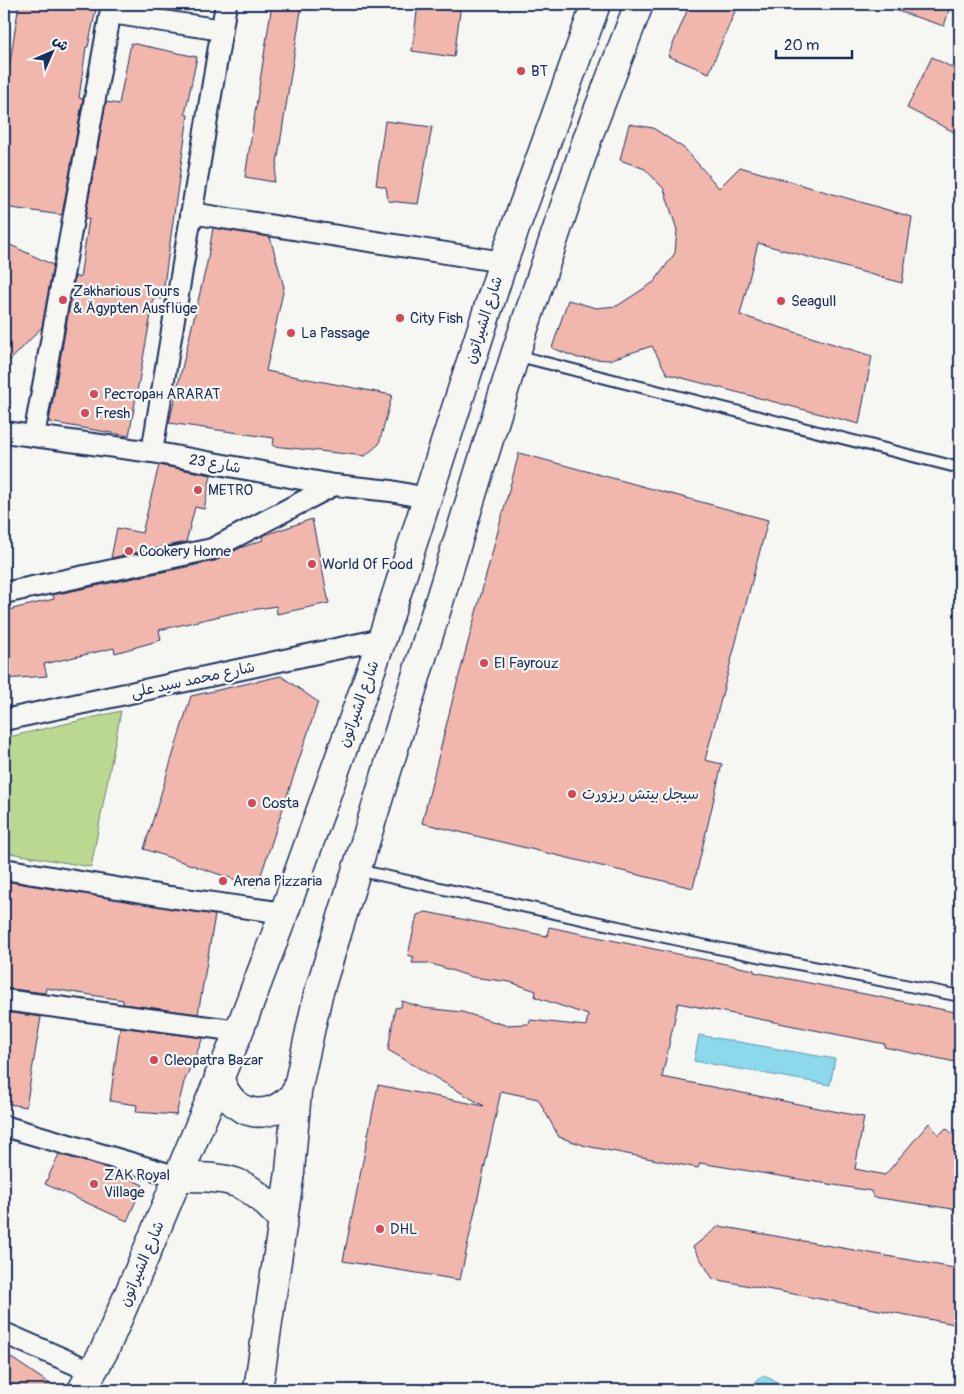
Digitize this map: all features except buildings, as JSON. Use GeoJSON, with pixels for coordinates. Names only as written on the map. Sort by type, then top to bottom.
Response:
{"type":"FeatureCollection","features":[{"type":"Feature","properties":{"kind":"street"},"geometry":{"type":"LineString","coordinates":[[152,452],[226,4]]}},
{"type":"Feature","properties":{"kind":"street","name":"شارع الشيراتون"},"geometry":{"type":"LineString","coordinates":[[90,1384],[179,1177],[239,1031],[284,913],[382,639],[503,262],[596,4]]}},
{"type":"Feature","properties":{"kind":"street"},"geometry":{"type":"LineString","coordinates":[[258,1390],[290,1172],[297,1091],[318,995],[515,355],[588,134],[639,4]]}},
{"type":"Feature","properties":{"kind":"street"},"geometry":{"type":"LineString","coordinates":[[34,436],[112,8],[222,30]]}},
{"type":"Feature","properties":{"kind":"street"},"geometry":{"type":"LineString","coordinates":[[191,212],[503,262]]}},
{"type":"Feature","properties":{"kind":"street","name":"شارع 23"},"geometry":{"type":"LineString","coordinates":[[4,432],[152,452],[334,485],[391,491],[426,498]]}},
{"type":"Feature","properties":{"kind":"street"},"geometry":{"type":"LineString","coordinates":[[4,593],[212,549],[334,485]]}},
{"type":"Feature","properties":{"kind":"street","name":"شارع محمد سيد على"},"geometry":{"type":"LineString","coordinates":[[4,720],[382,639]]}},
{"type":"Feature","properties":{"kind":"street"},"geometry":{"type":"LineString","coordinates":[[4,869],[170,897],[284,913]]}},
{"type":"Feature","properties":{"kind":"street"},"geometry":{"type":"LineString","coordinates":[[4,1000],[239,1031]]}},
{"type":"Feature","properties":{"kind":"street"},"geometry":{"type":"LineString","coordinates":[[219,1076],[222,1089],[230,1100],[240,1108],[252,1112],[266,1113],[278,1109],[289,1101],[297,1091]]}},
{"type":"Feature","properties":{"kind":"street"},"geometry":{"type":"LineString","coordinates":[[4,1126],[179,1177],[212,1177],[232,1180],[250,1189],[283,1220]]}},
{"type":"Feature","properties":{"kind":"street"},"geometry":{"type":"LineString","coordinates":[[4,1333],[90,1384]]}},
{"type":"Feature","properties":{"kind":"lane"},"geometry":{"type":"LineString","coordinates":[[515,355],[960,468]]}},
{"type":"Feature","properties":{"kind":"lane"},"geometry":{"type":"LineString","coordinates":[[356,870],[687,942],[960,996]]}},
{"type":"Feature","properties":{"kind":"green space"},"geometry":{"type":"Polygon","coordinates":[[[121,711],[91,867],[4,852],[4,738],[121,711]]]}},
{"type":"Feature","properties":{"kind":"water"},"geometry":{"type":"Polygon","coordinates":[[[699,1035],[835,1059],[830,1085],[694,1061],[699,1035]]]}},
{"type":"Feature","properties":{"kind":"water"},"geometry":{"type":"Polygon","coordinates":[[[762,1375],[794,1390],[748,1390],[762,1375]]]}},
{"type":"Feature","properties":{"kind":"place","name":"BT"},"geometry":{"type":"Point","coordinates":[521,71]}},
{"type":"Feature","properties":{"kind":"place","name":"Zakharious Tours & Ägypten Ausflüge"},"geometry":{"type":"Point","coordinates":[63,300]}},
{"type":"Feature","properties":{"kind":"place","name":"Seagull"},"geometry":{"type":"Point","coordinates":[781,301]}},
{"type":"Feature","properties":{"kind":"place","name":"City Fish"},"geometry":{"type":"Point","coordinates":[400,318]}},
{"type":"Feature","properties":{"kind":"place","name":"La Passage"},"geometry":{"type":"Point","coordinates":[291,333]}},
{"type":"Feature","properties":{"kind":"place","name":"Ресторан ARARAT"},"geometry":{"type":"Point","coordinates":[94,394]}},
{"type":"Feature","properties":{"kind":"place","name":"Fresh"},"geometry":{"type":"Point","coordinates":[85,413]}},
{"type":"Feature","properties":{"kind":"place","name":"METRO"},"geometry":{"type":"Point","coordinates":[198,490]}},
{"type":"Feature","properties":{"kind":"place","name":"Cookery Home"},"geometry":{"type":"Point","coordinates":[129,551]}},
{"type":"Feature","properties":{"kind":"place","name":"World Of Food"},"geometry":{"type":"Point","coordinates":[312,564]}},
{"type":"Feature","properties":{"kind":"place","name":"El Fayrouz"},"geometry":{"type":"Point","coordinates":[484,663]}},
{"type":"Feature","properties":{"kind":"place","name":"سيجل بيتش ريزورت"},"geometry":{"type":"Point","coordinates":[572,794]}},
{"type":"Feature","properties":{"kind":"place","name":"Costa"},"geometry":{"type":"Point","coordinates":[252,803]}},
{"type":"Feature","properties":{"kind":"place","name":"Arena Pizzaria"},"geometry":{"type":"Point","coordinates":[223,881]}},
{"type":"Feature","properties":{"kind":"place","name":"Cleopatra Bazar"},"geometry":{"type":"Point","coordinates":[154,1060]}},
{"type":"Feature","properties":{"kind":"place","name":"ZAK Royal Village"},"geometry":{"type":"Point","coordinates":[94,1184]}},
{"type":"Feature","properties":{"kind":"place","name":"DHL"},"geometry":{"type":"Point","coordinates":[380,1229]}}]}
